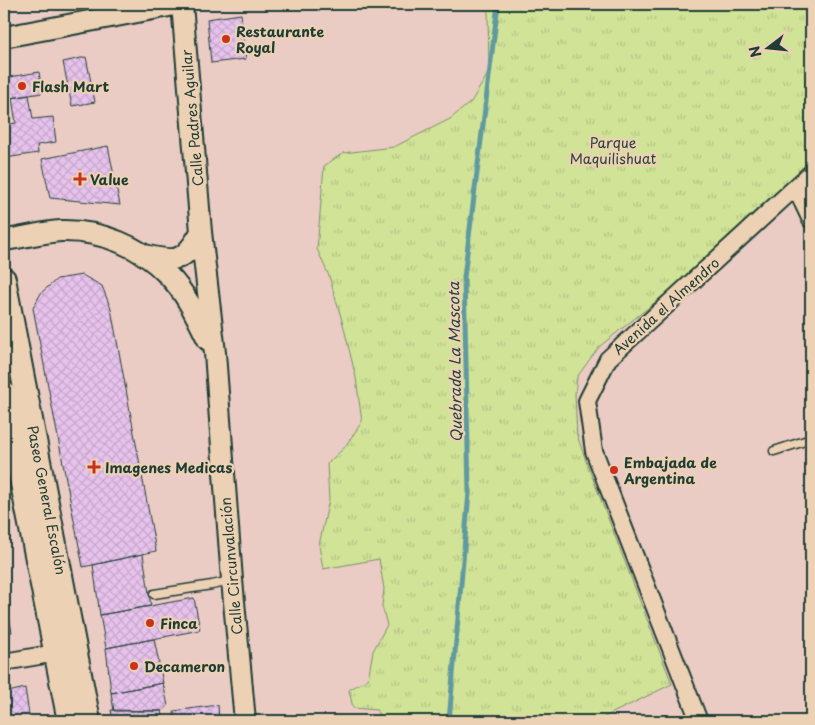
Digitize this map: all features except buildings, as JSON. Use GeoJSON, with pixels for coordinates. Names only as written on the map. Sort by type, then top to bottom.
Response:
{"type":"FeatureCollection","features":[{"type":"Feature","properties":{"kind":"main road","name":"Paseo General Escalón"},"geometry":{"type":"LineString","coordinates":[[4,279],[89,721]]}},
{"type":"Feature","properties":{"kind":"main road","name":"Paseo General Escalón"},"geometry":{"type":"LineString","coordinates":[[4,393],[69,721]]}},
{"type":"Feature","properties":{"kind":"street"},"geometry":{"type":"LineString","coordinates":[[4,37],[181,4]]}},
{"type":"Feature","properties":{"kind":"street","name":"Calle Padres Aguilar"},"geometry":{"type":"LineString","coordinates":[[181,4],[201,232]]}},
{"type":"Feature","properties":{"kind":"street","name":"Avenida el Almendro"},"geometry":{"type":"LineString","coordinates":[[699,721],[594,451],[587,401],[608,359],[811,173]]}},
{"type":"Feature","properties":{"kind":"street"},"geometry":{"type":"LineString","coordinates":[[796,188],[811,220]]}},
{"type":"Feature","properties":{"kind":"street"},"geometry":{"type":"LineString","coordinates":[[4,240],[61,231],[79,232],[117,241],[145,254],[164,260],[180,258],[192,248],[201,232]]}},
{"type":"Feature","properties":{"kind":"street","name":"Calle Circunvalación"},"geometry":{"type":"LineString","coordinates":[[201,232],[215,353],[232,580],[245,721]]}},
{"type":"Feature","properties":{"kind":"street"},"geometry":{"type":"LineString","coordinates":[[145,254],[168,275],[184,296],[195,313],[215,353]]}},
{"type":"Feature","properties":{"kind":"street"},"geometry":{"type":"LineString","coordinates":[[4,662],[56,653]]}},
{"type":"Feature","properties":{"kind":"lane"},"geometry":{"type":"LineString","coordinates":[[774,451],[811,439]]}},
{"type":"Feature","properties":{"kind":"lane"},"geometry":{"type":"LineString","coordinates":[[154,594],[232,580]]}},
{"type":"Feature","properties":{"kind":"green space","name":"Parque Maquilishuat"},"geometry":{"type":"Polygon","coordinates":[[[483,4],[811,4],[811,172],[765,215],[600,346],[577,377],[575,394],[577,435],[672,684],[596,721],[381,721],[377,710],[353,708],[349,690],[368,679],[373,651],[387,625],[382,606],[384,589],[379,559],[323,569],[319,545],[329,500],[327,464],[344,448],[362,422],[356,378],[343,324],[329,276],[317,249],[324,166],[343,153],[394,147],[450,119],[471,102],[489,72],[488,12],[483,4]]]}},
{"type":"Feature","properties":{"kind":"waterway","name":"Quebrada La Mascota"},"geometry":{"type":"LineString","coordinates":[[449,721],[469,492],[464,277],[498,4]]}},
{"type":"Feature","properties":{"kind":"place","name":"Restaurante Royal"},"geometry":{"type":"Point","coordinates":[226,39]}},
{"type":"Feature","properties":{"kind":"place","name":"Flash Mart"},"geometry":{"type":"Point","coordinates":[22,86]}},
{"type":"Feature","properties":{"kind":"place","name":"Value"},"geometry":{"type":"Point","coordinates":[80,179]}},
{"type":"Feature","properties":{"kind":"place","name":"Imagenes Medicas"},"geometry":{"type":"Point","coordinates":[94,467]}},
{"type":"Feature","properties":{"kind":"place","name":"Embajada de Argentina"},"geometry":{"type":"Point","coordinates":[614,470]}},
{"type":"Feature","properties":{"kind":"place","name":"Finca"},"geometry":{"type":"Point","coordinates":[150,623]}},
{"type":"Feature","properties":{"kind":"place","name":"Decameron"},"geometry":{"type":"Point","coordinates":[134,666]}}]}
